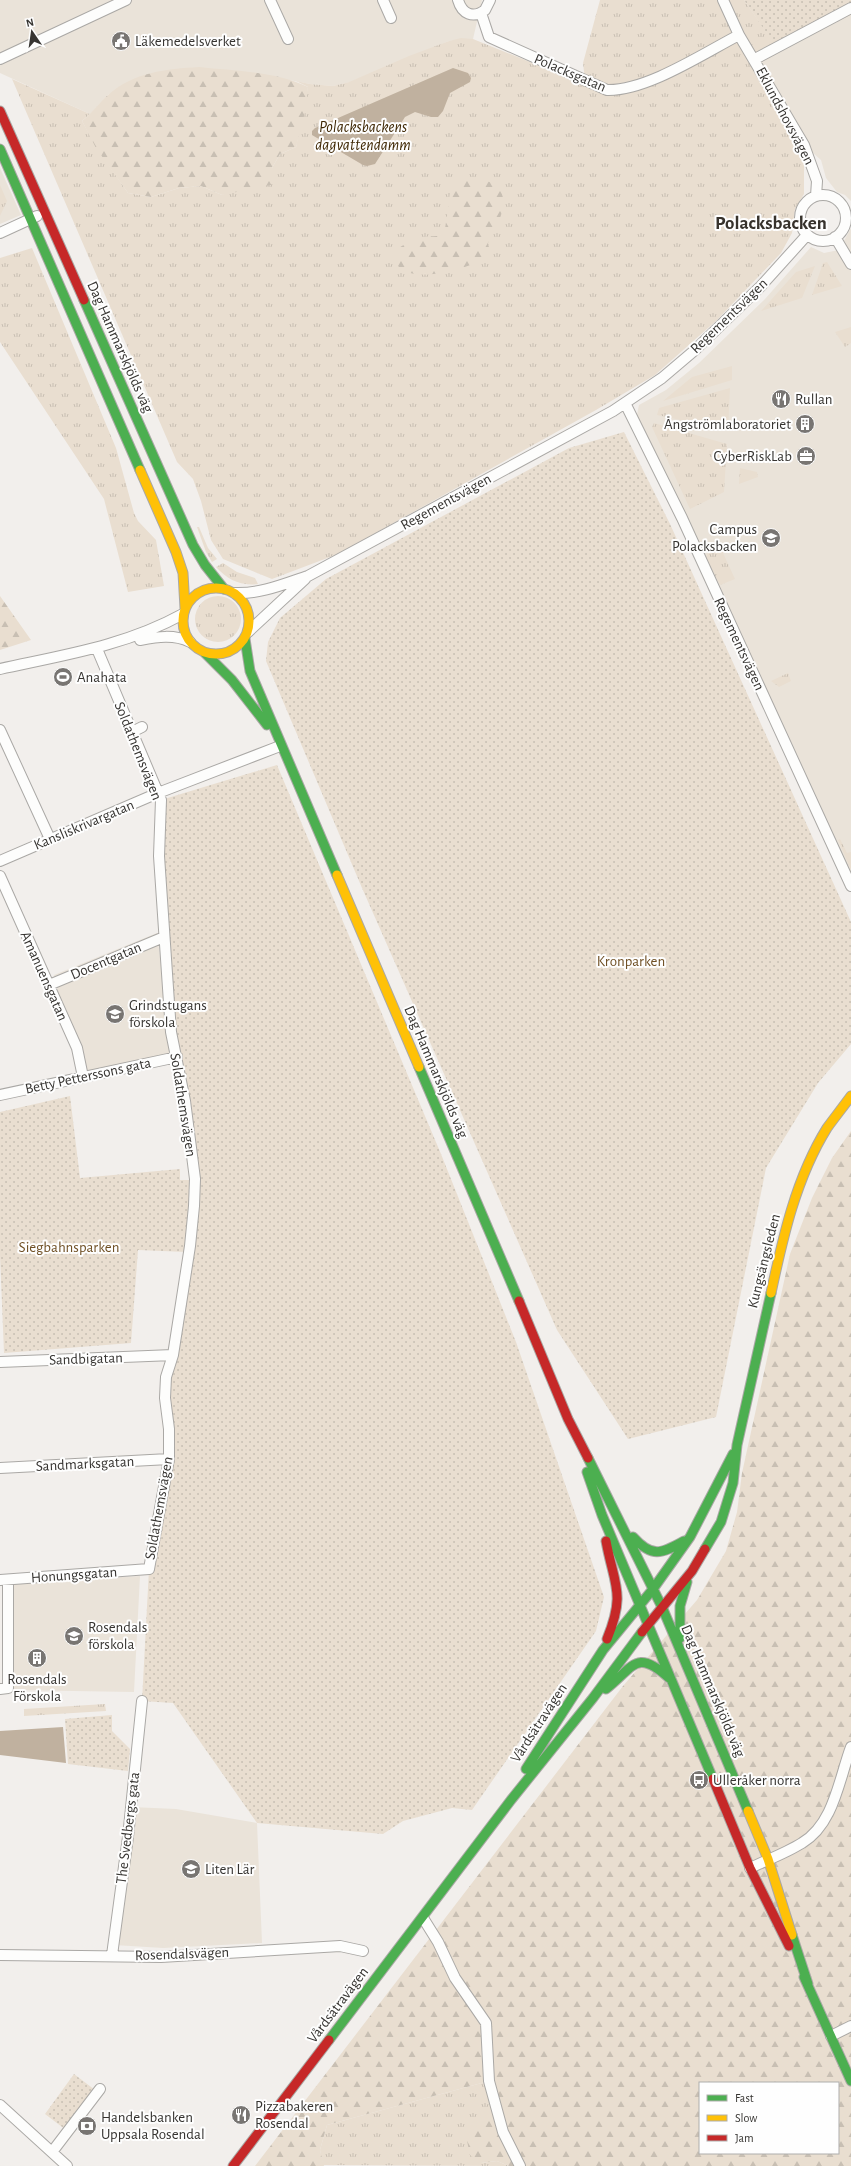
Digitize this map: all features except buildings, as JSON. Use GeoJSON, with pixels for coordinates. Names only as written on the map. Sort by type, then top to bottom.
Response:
{"type":"FeatureCollection","features":[{"type":"Feature","properties":{"kind":"main road","name":"Dag Hammarskjölds väg"},"geometry":{"type":"LineString","coordinates":[[0,111],[46,211],[74,280],[193,545],[205,564],[224,588]]}},
{"type":"Feature","properties":{"kind":"main road","name":"Dag Hammarskjölds väg"},"geometry":{"type":"LineString","coordinates":[[0,149],[176,552],[183,573],[184,611]]}},
{"type":"Feature","properties":{"kind":"main road"},"geometry":{"type":"LineString","coordinates":[[215,588],[224,588],[235,593],[248,609],[250,618],[246,635],[230,652],[216,655],[205,653],[190,642],[183,626],[184,611],[192,598],[202,591],[215,588]]}},
{"type":"Feature","properties":{"kind":"main road","name":"Dag Hammarskjölds väg"},"geometry":{"type":"LineString","coordinates":[[246,635],[250,671],[278,742],[484,1216],[568,1419],[602,1515],[750,1868],[808,1984],[851,2081]]}},
{"type":"Feature","properties":{"kind":"main road","name":"Dag Hammarskjölds väg"},"geometry":{"type":"LineString","coordinates":[[205,653],[232,680],[278,742]]}},
{"type":"Feature","properties":{"kind":"main road","name":"Kungsängsleden"},"geometry":{"type":"LineString","coordinates":[[649,1624],[692,1572],[721,1522],[733,1483],[737,1445],[786,1226],[796,1197],[827,1130],[851,1096]]}},
{"type":"Feature","properties":{"kind":"main road","name":"Dag Hammarskjölds väg"},"geometry":{"type":"LineString","coordinates":[[568,1419],[662,1607],[682,1652],[768,1859],[808,1984]]}},
{"type":"Feature","properties":{"kind":"main road","name":"Kungsängsleden"},"geometry":{"type":"LineString","coordinates":[[640,1604],[653,1589],[690,1537],[737,1445]]}},
{"type":"Feature","properties":{"kind":"main road"},"geometry":{"type":"LineString","coordinates":[[615,1512],[644,1550],[650,1552],[665,1552],[690,1537]]}},
{"type":"Feature","properties":{"kind":"main road"},"geometry":{"type":"LineString","coordinates":[[602,1515],[606,1546],[616,1577],[619,1597],[618,1612],[603,1650]]}},
{"type":"Feature","properties":{"kind":"main road"},"geometry":{"type":"LineString","coordinates":[[682,1652],[678,1622],[680,1606],[692,1572]]}},
{"type":"Feature","properties":{"kind":"main road","name":"Vårdsätravägen"},"geometry":{"type":"LineString","coordinates":[[466,1861],[603,1650],[640,1604]]}},
{"type":"Feature","properties":{"kind":"main road","name":"Vårdsätravägen"},"geometry":{"type":"LineString","coordinates":[[233,2166],[423,1918],[511,1800],[593,1698],[649,1624]]}},
{"type":"Feature","properties":{"kind":"main road"},"geometry":{"type":"LineString","coordinates":[[593,1698],[614,1684],[633,1664],[642,1661],[650,1662],[658,1667],[673,1682]]}},
{"type":"Feature","properties":{"kind":"street"},"geometry":{"type":"LineString","coordinates":[[0,60],[126,0]]}},
{"type":"Feature","properties":{"kind":"street"},"geometry":{"type":"LineString","coordinates":[[270,0],[288,40]]}},
{"type":"Feature","properties":{"kind":"street"},"geometry":{"type":"LineString","coordinates":[[383,0],[391,18]]}},
{"type":"Feature","properties":{"kind":"street"},"geometry":{"type":"LineString","coordinates":[[458,0],[461,9],[467,14],[481,13],[486,10],[490,0]]}},
{"type":"Feature","properties":{"kind":"street","name":"Eklundshovsvägen"},"geometry":{"type":"LineString","coordinates":[[723,0],[739,35],[807,151],[817,181],[816,196]]}},
{"type":"Feature","properties":{"kind":"street","name":"Eklundshovsvägen"},"geometry":{"type":"LineString","coordinates":[[755,60],[851,8]]}},
{"type":"Feature","properties":{"kind":"street","name":"Polacksgatan"},"geometry":{"type":"LineString","coordinates":[[481,13],[489,37],[607,90],[619,90],[631,87],[691,62],[739,35]]}},
{"type":"Feature","properties":{"kind":"street"},"geometry":{"type":"LineString","coordinates":[[828,195],[835,198],[844,209],[845,225],[835,237],[820,240],[807,234],[802,227],[801,211],[809,200],[816,196],[828,195]]}},
{"type":"Feature","properties":{"kind":"street"},"geometry":{"type":"LineString","coordinates":[[0,232],[46,211]]}},
{"type":"Feature","properties":{"kind":"street","name":"Regementsvägen"},"geometry":{"type":"LineString","coordinates":[[235,593],[250,594],[308,576],[625,403],[662,378],[695,350],[761,286],[807,234]]}},
{"type":"Feature","properties":{"kind":"street"},"geometry":{"type":"LineString","coordinates":[[835,237],[851,264]]}},
{"type":"Feature","properties":{"kind":"street","name":"Regementsvägen"},"geometry":{"type":"LineString","coordinates":[[625,403],[682,518],[851,886]]}},
{"type":"Feature","properties":{"kind":"street","name":"Regementsvägen"},"geometry":{"type":"LineString","coordinates":[[246,635],[308,576]]}},
{"type":"Feature","properties":{"kind":"street"},"geometry":{"type":"LineString","coordinates":[[120,643],[159,628],[184,611]]}},
{"type":"Feature","properties":{"kind":"street"},"geometry":{"type":"LineString","coordinates":[[0,669],[120,643],[162,636],[181,637],[190,642]]}},
{"type":"Feature","properties":{"kind":"street","name":"Soldathemsvägen"},"geometry":{"type":"LineString","coordinates":[[97,649],[161,800],[159,856],[171,1032],[177,1057],[190,1140],[194,1179],[194,1206],[190,1246],[173,1355],[166,1377],[165,1398],[169,1429],[169,1459],[149,1569]]}},
{"type":"Feature","properties":{"kind":"street"},"geometry":{"type":"LineString","coordinates":[[132,732],[142,727]]}},
{"type":"Feature","properties":{"kind":"street"},"geometry":{"type":"LineString","coordinates":[[0,730],[50,839]]}},
{"type":"Feature","properties":{"kind":"street","name":"Kansliskrivargatan"},"geometry":{"type":"LineString","coordinates":[[0,861],[158,793],[244,759],[278,742]]}},
{"type":"Feature","properties":{"kind":"street","name":"Amanuensgatan"},"geometry":{"type":"LineString","coordinates":[[0,876],[77,1048],[83,1077]]}},
{"type":"Feature","properties":{"kind":"street","name":"Docentgatan"},"geometry":{"type":"LineString","coordinates":[[49,985],[164,936]]}},
{"type":"Feature","properties":{"kind":"street","name":"Betty Petterssons gata"},"geometry":{"type":"LineString","coordinates":[[0,1095],[177,1057]]}},
{"type":"Feature","properties":{"kind":"street","name":"Sandbigatan"},"geometry":{"type":"LineString","coordinates":[[0,1362],[173,1355]]}},
{"type":"Feature","properties":{"kind":"street","name":"Sandmarksgatan"},"geometry":{"type":"LineString","coordinates":[[0,1468],[169,1459]]}},
{"type":"Feature","properties":{"kind":"street","name":"Honungsgatan"},"geometry":{"type":"LineString","coordinates":[[4,1580],[149,1569]]}},
{"type":"Feature","properties":{"kind":"street"},"geometry":{"type":"LineString","coordinates":[[0,1689],[8,1688],[4,1580]]}},
{"type":"Feature","properties":{"kind":"street","name":"The Svedbergs gata"},"geometry":{"type":"LineString","coordinates":[[112,1955],[128,1837],[142,1701]]}},
{"type":"Feature","properties":{"kind":"street"},"geometry":{"type":"LineString","coordinates":[[750,1868],[802,1843],[811,1837],[830,1811],[851,1747]]}},
{"type":"Feature","properties":{"kind":"street"},"geometry":{"type":"LineString","coordinates":[[423,1918],[438,1942],[455,1978],[486,2023],[489,2081],[503,2132],[520,2166]]}},
{"type":"Feature","properties":{"kind":"street","name":"Rosendalsvägen"},"geometry":{"type":"LineString","coordinates":[[0,1954],[161,1957],[340,1946],[362,1951]]}},
{"type":"Feature","properties":{"kind":"street"},"geometry":{"type":"LineString","coordinates":[[831,2036],[851,2026]]}},
{"type":"Feature","properties":{"kind":"street"},"geometry":{"type":"LineString","coordinates":[[52,2152],[100,2089]]}},
{"type":"Feature","properties":{"kind":"street"},"geometry":{"type":"LineString","coordinates":[[0,2105],[67,2166]]}},
{"type":"Feature","properties":{"kind":"shaded area"},"geometry":{"type":"Polygon","coordinates":[[[0,0],[482,0],[473,39],[449,41],[350,82],[333,86],[310,84],[253,73],[109,94],[90,114],[0,73],[0,0]]]}},
{"type":"Feature","properties":{"kind":"shaded area"},"geometry":{"type":"Polygon","coordinates":[[[851,15],[851,201],[845,195],[837,192],[826,178],[821,160],[804,145],[755,59],[780,51],[851,15]]]}},
{"type":"Feature","properties":{"kind":"shaded area"},"geometry":{"type":"Polygon","coordinates":[[[0,168],[21,215],[0,224],[0,168]]]}},
{"type":"Feature","properties":{"kind":"shaded area","name":"Campus Polacksbacken"},"geometry":{"type":"Polygon","coordinates":[[[851,228],[851,886],[635,424],[639,405],[666,390],[699,363],[765,299],[811,247],[824,253],[839,250],[851,228]]]}},
{"type":"Feature","properties":{"kind":"shaded area","name":"Grindstugans förskola"},"geometry":{"type":"Polygon","coordinates":[[[157,933],[172,1053],[77,1073],[54,975],[157,933]]]}},
{"type":"Feature","properties":{"kind":"shaded area","name":"Rosendals förskola"},"geometry":{"type":"Polygon","coordinates":[[[140,1576],[134,1692],[12,1690],[11,1583],[140,1576]]]}},
{"type":"Feature","properties":{"kind":"shaded area","name":"Liten Lär"},"geometry":{"type":"Polygon","coordinates":[[[131,1807],[176,1809],[257,1823],[262,1943],[163,1948],[114,1945],[131,1807]]]}},
{"type":"Feature","properties":{"kind":"green space"},"geometry":{"type":"Polygon","coordinates":[[[600,0],[744,0],[777,47],[755,59],[804,145],[804,194],[795,209],[792,233],[781,253],[717,320],[655,375],[596,410],[338,554],[272,579],[223,559],[211,540],[201,501],[193,479],[177,462],[12,79],[90,114],[82,121],[97,148],[128,193],[151,197],[179,188],[201,186],[222,195],[272,168],[280,154],[296,147],[308,87],[296,81],[333,86],[349,82],[409,56],[461,38],[473,39],[530,62],[585,80],[583,63],[600,0]]]}},
{"type":"Feature","properties":{"kind":"green space"},"geometry":{"type":"Polygon","coordinates":[[[744,0],[851,0],[851,15],[779,51],[744,0]]]}},
{"type":"Feature","properties":{"kind":"green space"},"geometry":{"type":"Polygon","coordinates":[[[199,67],[269,75],[296,82],[308,87],[306,108],[296,147],[280,154],[272,168],[271,185],[222,195],[201,186],[179,188],[151,197],[128,193],[96,148],[82,121],[108,95],[129,81],[151,73],[199,67]]]}},
{"type":"Feature","properties":{"kind":"green space"},"geometry":{"type":"Polygon","coordinates":[[[470,177],[494,183],[502,192],[504,206],[499,221],[490,229],[488,244],[491,254],[473,264],[449,272],[425,275],[404,271],[393,260],[396,250],[408,242],[419,238],[444,236],[451,187],[470,177]]]}},
{"type":"Feature","properties":{"kind":"green space"},"geometry":{"type":"Polygon","coordinates":[[[0,185],[7,201],[0,216],[0,185]]]}},
{"type":"Feature","properties":{"kind":"green space"},"geometry":{"type":"Polygon","coordinates":[[[32,248],[116,448],[134,513],[138,521],[156,540],[164,586],[128,592],[104,499],[0,342],[0,258],[32,248]]]}},
{"type":"Feature","properties":{"kind":"green space"},"geometry":{"type":"Polygon","coordinates":[[[827,262],[842,286],[812,295],[823,263],[827,262]]]}},
{"type":"Feature","properties":{"kind":"green space"},"geometry":{"type":"Polygon","coordinates":[[[815,266],[802,298],[761,311],[796,272],[815,266]]]}},
{"type":"Feature","properties":{"kind":"green space"},"geometry":{"type":"Polygon","coordinates":[[[851,327],[851,343],[845,347],[835,332],[851,327]]]}},
{"type":"Feature","properties":{"kind":"green space"},"geometry":{"type":"Polygon","coordinates":[[[732,366],[732,380],[663,401],[692,377],[732,366]]]}},
{"type":"Feature","properties":{"kind":"green space"},"geometry":{"type":"Polygon","coordinates":[[[730,388],[728,430],[657,415],[659,408],[730,388]]]}},
{"type":"Feature","properties":{"kind":"green space"},"geometry":{"type":"Polygon","coordinates":[[[654,423],[727,444],[724,492],[690,509],[652,427],[654,423]]]}},
{"type":"Feature","properties":{"kind":"green space","name":"Kronparken"},"geometry":{"type":"Polygon","coordinates":[[[624,432],[670,524],[851,922],[851,1044],[818,1083],[766,1168],[716,1417],[628,1439],[557,1330],[362,888],[266,661],[268,642],[280,618],[326,579],[569,448],[624,432]]]}},
{"type":"Feature","properties":{"kind":"green space"},"geometry":{"type":"Polygon","coordinates":[[[740,468],[757,472],[758,477],[739,484],[740,468]]]}},
{"type":"Feature","properties":{"kind":"green space"},"geometry":{"type":"Polygon","coordinates":[[[197,527],[199,527],[208,548],[217,559],[212,562],[206,552],[197,527]]]}},
{"type":"Feature","properties":{"kind":"green space"},"geometry":{"type":"Polygon","coordinates":[[[722,546],[734,548],[723,553],[735,579],[720,585],[706,557],[708,553],[722,546]]]}},
{"type":"Feature","properties":{"kind":"green space"},"geometry":{"type":"Polygon","coordinates":[[[223,563],[237,572],[255,578],[258,584],[240,583],[230,579],[216,567],[223,563]]]}},
{"type":"Feature","properties":{"kind":"green space"},"geometry":{"type":"Polygon","coordinates":[[[0,596],[31,640],[0,650],[0,596]]]}},
{"type":"Feature","properties":{"kind":"green space"},"geometry":{"type":"Polygon","coordinates":[[[218,596],[231,600],[237,606],[241,619],[237,632],[231,638],[218,642],[205,638],[199,632],[195,619],[199,606],[205,600],[218,596]]]}},
{"type":"Feature","properties":{"kind":"green space"},"geometry":{"type":"Polygon","coordinates":[[[788,673],[791,681],[779,687],[771,681],[788,673]]]}},
{"type":"Feature","properties":{"kind":"green space"},"geometry":{"type":"Polygon","coordinates":[[[277,765],[441,1154],[516,1342],[604,1597],[596,1631],[472,1810],[452,1808],[403,1821],[383,1834],[257,1823],[173,1703],[142,1701],[149,1569],[169,1459],[165,1398],[194,1206],[174,1032],[161,800],[277,765]]]}},
{"type":"Feature","properties":{"kind":"green space"},"geometry":{"type":"Polygon","coordinates":[[[840,839],[847,853],[851,852],[851,870],[838,840],[840,839]]]}},
{"type":"Feature","properties":{"kind":"green space","name":"Siegbahnsparken"},"geometry":{"type":"Polygon","coordinates":[[[70,1096],[80,1178],[180,1169],[180,1180],[192,1180],[186,1252],[138,1250],[131,1343],[4,1353],[0,1255],[0,1112],[70,1096]]]}},
{"type":"Feature","properties":{"kind":"green space"},"geometry":{"type":"Polygon","coordinates":[[[851,1131],[851,2166],[509,2166],[497,2161],[481,2163],[470,2155],[466,2136],[475,2120],[497,2111],[489,2081],[327,2125],[320,2150],[324,2166],[255,2166],[623,1686],[697,1600],[726,1551],[737,1512],[742,1473],[790,1254],[812,1198],[832,1158],[851,1131]]]}},
{"type":"Feature","properties":{"kind":"green space"},"geometry":{"type":"Polygon","coordinates":[[[105,1704],[106,1711],[24,1716],[24,1709],[105,1704]]]}},
{"type":"Feature","properties":{"kind":"green space"},"geometry":{"type":"Polygon","coordinates":[[[112,1715],[112,1731],[130,1749],[128,1771],[68,1764],[65,1719],[112,1715]]]}},
{"type":"Feature","properties":{"kind":"green space"},"geometry":{"type":"Polygon","coordinates":[[[74,2074],[95,2090],[66,2130],[45,2114],[74,2074]]]}},
{"type":"Feature","properties":{"kind":"green space"},"geometry":{"type":"Polygon","coordinates":[[[489,2081],[497,2111],[481,2163],[497,2161],[509,2166],[323,2165],[320,2150],[327,2125],[489,2081]]]}},
{"type":"Feature","properties":{"kind":"water","name":"Polacksbackens dagvattendamm"},"geometry":{"type":"Polygon","coordinates":[[[453,68],[468,73],[471,78],[470,82],[450,93],[443,111],[438,117],[431,117],[415,112],[405,117],[375,164],[367,166],[363,165],[312,135],[312,131],[315,128],[453,68]]]}},
{"type":"Feature","properties":{"kind":"water"},"geometry":{"type":"Polygon","coordinates":[[[63,1727],[66,1763],[0,1755],[0,1731],[63,1727]]]}},
{"type":"Feature","properties":{"kind":"traffic: fast"},"geometry":{"type":"LineString","coordinates":[[0,149],[140,470]]}},
{"type":"Feature","properties":{"kind":"traffic: fast"},"geometry":{"type":"LineString","coordinates":[[84,300],[193,545],[205,565],[224,589]]}},
{"type":"Feature","properties":{"kind":"traffic: fast"},"geometry":{"type":"LineString","coordinates":[[245,639],[250,671],[337,875]]}},
{"type":"Feature","properties":{"kind":"traffic: fast"},"geometry":{"type":"LineString","coordinates":[[205,653],[232,680],[267,725]]}},
{"type":"Feature","properties":{"kind":"traffic: fast"},"geometry":{"type":"LineString","coordinates":[[419,1067],[519,1301]]}},
{"type":"Feature","properties":{"kind":"traffic: fast"},"geometry":{"type":"LineString","coordinates":[[705,1549],[721,1522],[733,1483],[737,1445],[771,1293]]}},
{"type":"Feature","properties":{"kind":"traffic: fast"},"geometry":{"type":"LineString","coordinates":[[526,1769],[603,1650],[653,1589],[690,1537],[733,1454]]}},
{"type":"Feature","properties":{"kind":"traffic: fast"},"geometry":{"type":"LineString","coordinates":[[588,1458],[662,1607],[748,1811]]}},
{"type":"Feature","properties":{"kind":"traffic: fast"},"geometry":{"type":"LineString","coordinates":[[587,1472],[602,1515],[713,1779]]}},
{"type":"Feature","properties":{"kind":"traffic: fast"},"geometry":{"type":"LineString","coordinates":[[633,1537],[646,1548],[657,1552],[669,1549],[684,1541]]}},
{"type":"Feature","properties":{"kind":"traffic: fast"},"geometry":{"type":"LineString","coordinates":[[680,1638],[680,1606],[687,1582]]}},
{"type":"Feature","properties":{"kind":"traffic: fast"},"geometry":{"type":"LineString","coordinates":[[329,2040],[511,1800],[593,1698],[642,1632]]}},
{"type":"Feature","properties":{"kind":"traffic: fast"},"geometry":{"type":"LineString","coordinates":[[606,1689],[630,1668],[642,1662],[658,1669],[669,1678]]}},
{"type":"Feature","properties":{"kind":"traffic: fast"},"geometry":{"type":"LineString","coordinates":[[792,1935],[808,1984]]}},
{"type":"Feature","properties":{"kind":"traffic: fast"},"geometry":{"type":"LineString","coordinates":[[804,1977],[851,2081]]}},
{"type":"Feature","properties":{"kind":"traffic: slow"},"geometry":{"type":"LineString","coordinates":[[140,470],[176,552],[183,573],[185,608]]}},
{"type":"Feature","properties":{"kind":"traffic: slow"},"geometry":{"type":"LineString","coordinates":[[210,588],[222,588],[229,590],[240,597],[247,608],[249,621],[247,634],[240,645],[229,652],[222,654],[210,654],[203,652],[192,645],[185,634],[183,627],[183,615],[185,608],[192,597],[203,590],[210,588]]}},
{"type":"Feature","properties":{"kind":"traffic: slow"},"geometry":{"type":"LineString","coordinates":[[337,875],[419,1067]]}},
{"type":"Feature","properties":{"kind":"traffic: slow"},"geometry":{"type":"LineString","coordinates":[[771,1293],[786,1229],[807,1167],[827,1128],[851,1096]]}},
{"type":"Feature","properties":{"kind":"traffic: slow"},"geometry":{"type":"LineString","coordinates":[[748,1811],[768,1859],[792,1935]]}},
{"type":"Feature","properties":{"kind":"traffic: jam"},"geometry":{"type":"LineString","coordinates":[[0,111],[84,300]]}},
{"type":"Feature","properties":{"kind":"traffic: jam"},"geometry":{"type":"LineString","coordinates":[[519,1301],[568,1419],[588,1458]]}},
{"type":"Feature","properties":{"kind":"traffic: jam"},"geometry":{"type":"LineString","coordinates":[[606,1541],[617,1589],[616,1610],[607,1639]]}},
{"type":"Feature","properties":{"kind":"traffic: jam"},"geometry":{"type":"LineString","coordinates":[[642,1632],[692,1571],[705,1549]]}},
{"type":"Feature","properties":{"kind":"traffic: jam"},"geometry":{"type":"LineString","coordinates":[[713,1779],[750,1868],[789,1946]]}},
{"type":"Feature","properties":{"kind":"traffic: jam"},"geometry":{"type":"LineString","coordinates":[[233,2166],[329,2040]]}},
{"type":"Feature","properties":{"kind":"place","name":"Läkemedelsverket"},"geometry":{"type":"Point","coordinates":[121,41]}},
{"type":"Feature","properties":{"kind":"place","name":"Rullan"},"geometry":{"type":"Point","coordinates":[781,399]}},
{"type":"Feature","properties":{"kind":"place","name":"Ångströmlaboratoriet"},"geometry":{"type":"Point","coordinates":[805,424]}},
{"type":"Feature","properties":{"kind":"place","name":"CyberRiskLab"},"geometry":{"type":"Point","coordinates":[806,456]}},
{"type":"Feature","properties":{"kind":"place","name":"Campus Polacksbacken"},"geometry":{"type":"Point","coordinates":[771,538]}},
{"type":"Feature","properties":{"kind":"place","name":"Anahata"},"geometry":{"type":"Point","coordinates":[63,677]}},
{"type":"Feature","properties":{"kind":"place","name":"Grindstugans förskola"},"geometry":{"type":"Point","coordinates":[115,1014]}},
{"type":"Feature","properties":{"kind":"place","name":"Rosendals förskola"},"geometry":{"type":"Point","coordinates":[74,1636]}},
{"type":"Feature","properties":{"kind":"place","name":"Rosendals Förskola"},"geometry":{"type":"Point","coordinates":[37,1658]}},
{"type":"Feature","properties":{"kind":"place","name":"Ulleråker norra"},"geometry":{"type":"Point","coordinates":[699,1780]}},
{"type":"Feature","properties":{"kind":"place","name":"Liten Lär"},"geometry":{"type":"Point","coordinates":[191,1869]}},
{"type":"Feature","properties":{"kind":"place","name":"Pizzabakeren Rosendal"},"geometry":{"type":"Point","coordinates":[241,2115]}},
{"type":"Feature","properties":{"kind":"place","name":"Handelsbanken Uppsala Rosendal"},"geometry":{"type":"Point","coordinates":[87,2126]}},
{"type":"Feature","properties":{"kind":"district","name":"Polacksbacken"},"geometry":{"type":"Point","coordinates":[771,223]}}]}
